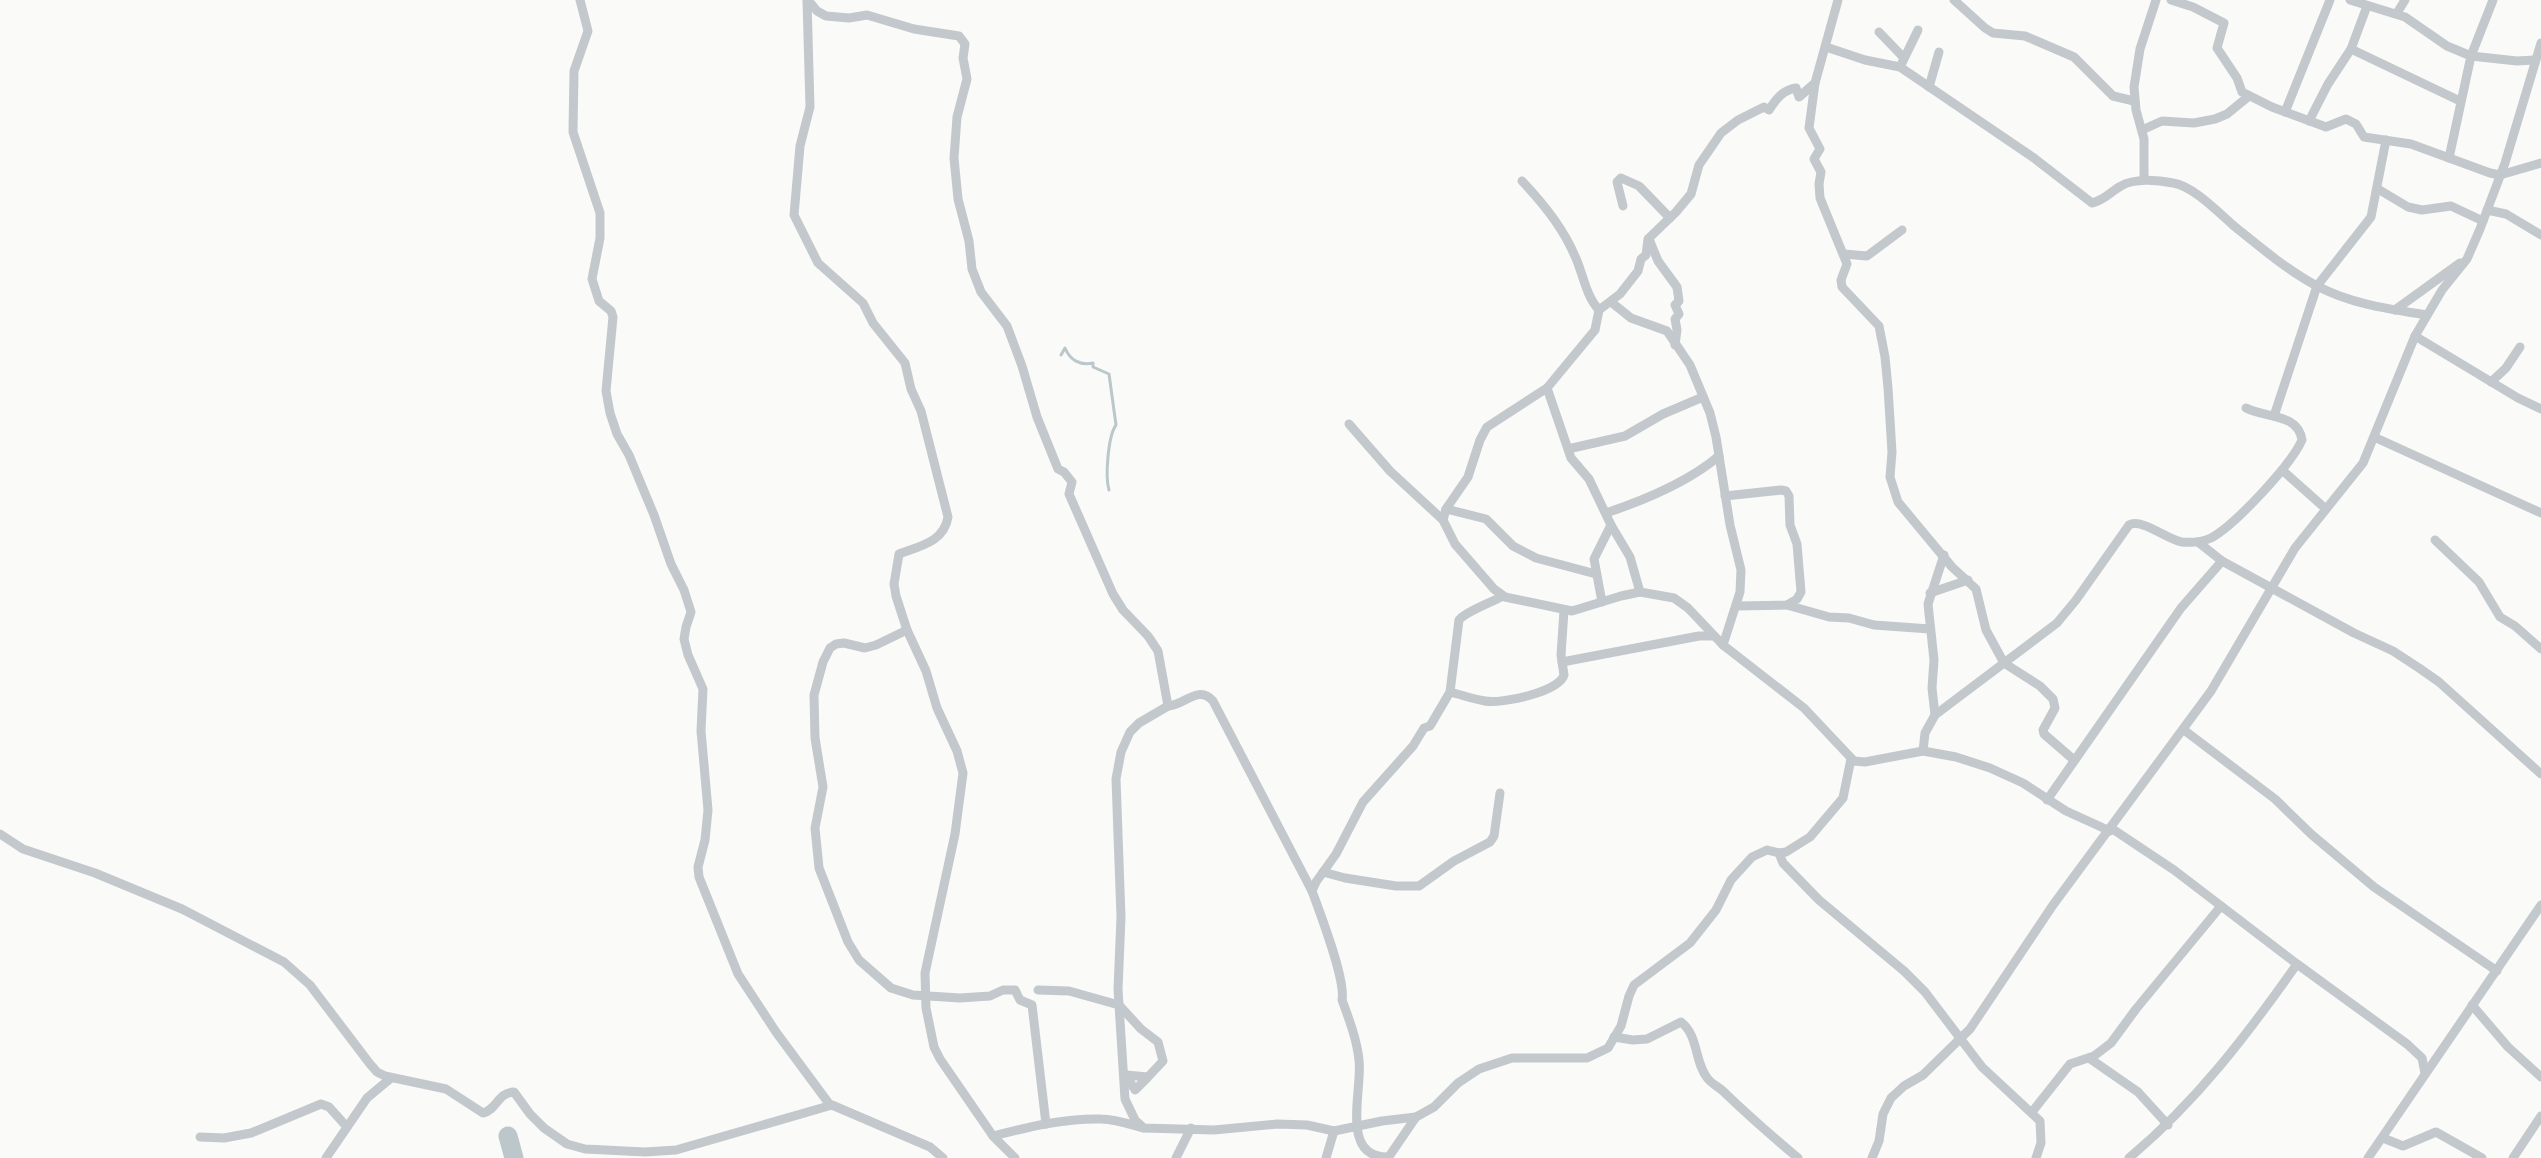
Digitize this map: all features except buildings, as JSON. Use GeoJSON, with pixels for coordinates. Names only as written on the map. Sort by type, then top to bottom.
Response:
{"type":"FeatureCollection","features":[{"type":"Feature","properties":{"kind":"street"},"geometry":{"type":"LineString","coordinates":[[580,0],[588,31],[574,72],[573,132],[600,212],[600,238],[592,276],[599,300],[609,309],[613,317],[606,395],[617,434],[631,460],[654,515],[672,568],[688,599],[691,614],[684,640],[688,655],[703,689],[701,731],[708,810],[705,840],[698,867],[699,877],[738,974],[776,1032],[830,1106]]}},
{"type":"Feature","properties":{"kind":"street"},"geometry":{"type":"LineString","coordinates":[[808,0],[810,107],[800,146],[794,215],[818,263],[863,303],[873,322],[905,363],[911,389],[921,411],[935,460],[948,517],[946,526],[940,536],[900,554],[894,584],[907,630],[923,663],[939,715],[957,750],[963,773],[955,834],[925,973],[924,995],[934,1047],[940,1059],[994,1136],[1015,1158]]}},
{"type":"Feature","properties":{"kind":"street"},"geometry":{"type":"LineString","coordinates":[[808,0],[817,11],[826,16],[849,18],[867,15],[906,27],[958,36],[965,44],[963,58],[967,79],[957,117],[954,158],[958,199],[969,241],[973,275],[986,300],[1006,326],[1041,429],[1058,470],[1064,472],[1072,482],[1069,494],[1113,594],[1125,613],[1148,636],[1158,650],[1168,706]]}},
{"type":"Feature","properties":{"kind":"street"},"geometry":{"type":"LineString","coordinates":[[1838,0],[1833,11],[1826,47],[1815,83],[1809,128],[1820,149],[1814,159],[1821,172],[1819,195],[1847,264],[1841,280],[1842,287],[1878,326],[1886,358],[1892,446],[1891,485],[1900,506],[1944,555],[1952,567],[1976,589],[1986,630],[2004,663],[2040,686],[2053,699],[2055,708],[2044,728],[2044,734],[2074,760]]}},
{"type":"Feature","properties":{"kind":"street"},"geometry":{"type":"LineString","coordinates":[[1954,0],[1993,33],[2025,36],[2074,58],[2113,96],[2134,101]]}},
{"type":"Feature","properties":{"kind":"street"},"geometry":{"type":"LineString","coordinates":[[2144,176],[2145,147],[2134,101],[2140,49],[2156,0]]}},
{"type":"Feature","properties":{"kind":"street"},"geometry":{"type":"LineString","coordinates":[[2171,0],[2194,4],[2225,24],[2217,48],[2237,78],[2242,92],[2285,112],[2326,127],[2346,119],[2356,124],[2364,137],[2411,144],[2483,171],[2500,175],[2541,163]]}},
{"type":"Feature","properties":{"kind":"street"},"geometry":{"type":"LineString","coordinates":[[2285,112],[2330,0]]}},
{"type":"Feature","properties":{"kind":"street"},"geometry":{"type":"LineString","coordinates":[[2350,0],[2397,13],[2447,46],[2472,56],[2517,61],[2535,60]]}},
{"type":"Feature","properties":{"kind":"street"},"geometry":{"type":"LineString","coordinates":[[2397,13],[2405,0]]}},
{"type":"Feature","properties":{"kind":"street"},"geometry":{"type":"LineString","coordinates":[[2449,158],[2460,101],[2472,56],[2493,0]]}},
{"type":"Feature","properties":{"kind":"street"},"geometry":{"type":"LineString","coordinates":[[2309,121],[2328,84],[2351,50],[2368,6]]}},
{"type":"Feature","properties":{"kind":"street"},"geometry":{"type":"LineString","coordinates":[[1900,67],[1918,30]]}},
{"type":"Feature","properties":{"kind":"street"},"geometry":{"type":"LineString","coordinates":[[1879,32],[1904,58]]}},
{"type":"Feature","properties":{"kind":"street"},"geometry":{"type":"LineString","coordinates":[[1872,1158],[1879,1141],[1883,1114],[1891,1098],[1904,1086],[1923,1075],[1960,1040],[2053,905],[2212,691],[2295,548],[2362,463],[2415,336],[2442,290],[2467,259],[2500,175],[2541,42]]}},
{"type":"Feature","properties":{"kind":"street"},"geometry":{"type":"LineString","coordinates":[[1826,47],[1858,58],[1900,67],[2034,158],[2092,203],[2103,200],[2121,186],[2132,182],[2174,183],[2196,191],[2202,200],[2250,239],[2317,286],[2346,298],[2395,310],[2427,315]]}},
{"type":"Feature","properties":{"kind":"street"},"geometry":{"type":"LineString","coordinates":[[2351,50],[2460,101]]}},
{"type":"Feature","properties":{"kind":"street"},"geometry":{"type":"LineString","coordinates":[[1930,87],[1939,52]]}},
{"type":"Feature","properties":{"kind":"street"},"geometry":{"type":"LineString","coordinates":[[1443,520],[1446,509],[1468,477],[1480,440],[1487,427],[1547,388],[1595,330],[1599,310],[1611,302],[1638,271],[1641,259],[1646,255],[1648,239],[1691,194],[1699,165],[1721,133],[1751,112],[1764,107],[1769,110],[1776,99],[1788,90],[1796,88],[1799,96],[1815,83]]}},
{"type":"Feature","properties":{"kind":"street"},"geometry":{"type":"LineString","coordinates":[[2142,130],[2162,121],[2194,123],[2215,119],[2227,114],[2249,96]]}},
{"type":"Feature","properties":{"kind":"street"},"geometry":{"type":"LineString","coordinates":[[2274,416],[2317,286],[2369,222],[2378,189],[2386,140]]}},
{"type":"Feature","properties":{"kind":"street"},"geometry":{"type":"LineString","coordinates":[[1623,206],[1617,182],[1621,178],[1639,186],[1670,218]]}},
{"type":"Feature","properties":{"kind":"street"},"geometry":{"type":"LineString","coordinates":[[1522,182],[1543,204],[1564,235],[1577,261],[1592,304],[1599,310]]}},
{"type":"Feature","properties":{"kind":"street"},"geometry":{"type":"LineString","coordinates":[[2378,189],[2408,207],[2422,210],[2450,206],[2483,221]]}},
{"type":"Feature","properties":{"kind":"street"},"geometry":{"type":"LineString","coordinates":[[2487,210],[2506,214],[2541,234]]}},
{"type":"Feature","properties":{"kind":"street"},"geometry":{"type":"LineString","coordinates":[[1844,254],[1867,256],[1902,230]]}},
{"type":"Feature","properties":{"kind":"street"},"geometry":{"type":"LineString","coordinates":[[1648,239],[1658,261],[1677,287],[1679,302],[1675,305],[1678,314],[1675,319],[1677,330],[1675,345]]}},
{"type":"Feature","properties":{"kind":"street"},"geometry":{"type":"LineString","coordinates":[[2395,310],[2467,259]]}},
{"type":"Feature","properties":{"kind":"street"},"geometry":{"type":"LineString","coordinates":[[1611,302],[1631,318],[1668,331],[1675,345],[1690,366],[1714,427],[1725,496],[1741,570],[1736,606],[1722,645]]}},
{"type":"Feature","properties":{"kind":"street"},"geometry":{"type":"LineString","coordinates":[[2415,336],[2491,382],[2541,409]]}},
{"type":"Feature","properties":{"kind":"street"},"geometry":{"type":"LineString","coordinates":[[2491,382],[2506,368],[2520,348]]}},
{"type":"Feature","properties":{"kind":"street"},"geometry":{"type":"LineString","coordinates":[[1547,388],[1568,449],[1575,463],[1589,479],[1611,526],[1630,557],[1640,592]]}},
{"type":"Feature","properties":{"kind":"street"},"geometry":{"type":"LineString","coordinates":[[1568,449],[1625,436],[1663,414],[1703,397]]}},
{"type":"Feature","properties":{"kind":"street"},"geometry":{"type":"LineString","coordinates":[[1922,751],[1925,733],[1935,715],[2049,630],[2065,614],[2129,525],[2140,523],[2168,538],[2198,542],[2211,538],[2223,530],[2248,507],[2282,470],[2300,445],[2301,437],[2296,426],[2290,421],[2246,408]]}},
{"type":"Feature","properties":{"kind":"street"},"geometry":{"type":"LineString","coordinates":[[1349,424],[1390,471],[1443,520],[1459,550],[1502,596],[1564,611],[1579,610],[1640,592],[1665,595],[1678,600],[1694,614],[1722,645],[1798,702],[1851,759],[1865,762],[1922,751],[1940,753],[1990,768],[2022,783],[2047,800],[2110,829],[2174,870],[2297,964],[2416,1051],[2424,1062],[2425,1073]]}},
{"type":"Feature","properties":{"kind":"street"},"geometry":{"type":"LineString","coordinates":[[2374,437],[2541,512]]}},
{"type":"Feature","properties":{"kind":"street"},"geometry":{"type":"LineString","coordinates":[[1606,513],[1638,502],[1679,482],[1719,456]]}},
{"type":"Feature","properties":{"kind":"street"},"geometry":{"type":"LineString","coordinates":[[2282,470],[2326,508]]}},
{"type":"Feature","properties":{"kind":"street"},"geometry":{"type":"LineString","coordinates":[[1725,496],[1786,491],[1789,496],[1790,525],[1798,544],[1802,610]]}},
{"type":"Feature","properties":{"kind":"street"},"geometry":{"type":"LineString","coordinates":[[1446,509],[1486,519],[1513,546],[1536,558],[1596,574]]}},
{"type":"Feature","properties":{"kind":"street"},"geometry":{"type":"LineString","coordinates":[[1602,602],[1594,559],[1611,526]]}},
{"type":"Feature","properties":{"kind":"street"},"geometry":{"type":"LineString","coordinates":[[2434,540],[2479,582],[2500,617],[2514,626],[2541,649]]}},
{"type":"Feature","properties":{"kind":"street"},"geometry":{"type":"LineString","coordinates":[[2198,542],[2222,561],[2354,633],[2393,651],[2439,682],[2541,774]]}},
{"type":"Feature","properties":{"kind":"street"},"geometry":{"type":"LineString","coordinates":[[1935,715],[1932,688],[1934,660],[1928,604],[1930,592],[1944,555]]}},
{"type":"Feature","properties":{"kind":"street"},"geometry":{"type":"LineString","coordinates":[[2047,800],[2181,608],[2222,561]]}},
{"type":"Feature","properties":{"kind":"street"},"geometry":{"type":"LineString","coordinates":[[1930,592],[1968,580]]}},
{"type":"Feature","properties":{"kind":"street"},"geometry":{"type":"LineString","coordinates":[[1787,605],[1800,595]]}},
{"type":"Feature","properties":{"kind":"street"},"geometry":{"type":"LineString","coordinates":[[1312,891],[1336,854],[1363,802],[1413,746],[1424,728],[1430,726],[1450,692],[1459,620],[1466,613],[1488,605],[1502,596]]}},
{"type":"Feature","properties":{"kind":"street"},"geometry":{"type":"LineString","coordinates":[[1736,606],[1787,605],[1829,617],[1849,618],[1874,624],[1930,629]]}},
{"type":"Feature","properties":{"kind":"street"},"geometry":{"type":"LineString","coordinates":[[1450,692],[1485,701],[1521,697],[1556,686],[1564,677],[1562,662],[1564,611]]}},
{"type":"Feature","properties":{"kind":"street"},"geometry":{"type":"LineString","coordinates":[[907,630],[876,645],[865,648],[844,643],[836,644],[825,656],[814,690],[815,738],[823,787],[815,828],[820,868],[853,951],[871,973],[891,988],[906,994],[970,997],[990,996],[1002,990],[1015,990],[1020,1000],[1032,1006],[1046,1124]]}},
{"type":"Feature","properties":{"kind":"street"},"geometry":{"type":"LineString","coordinates":[[1562,662],[1699,636],[1714,636]]}},
{"type":"Feature","properties":{"kind":"street"},"geometry":{"type":"LineString","coordinates":[[1144,1128],[1133,1116],[1125,1099],[1119,1004],[1121,908],[1116,809],[1118,768],[1130,732],[1138,723],[1168,706],[1198,695],[1208,696],[1213,701],[1312,891],[1344,993],[1342,1000],[1358,1056],[1357,1126],[1360,1141],[1366,1151],[1378,1157],[1388,1157],[1416,1117]]}},
{"type":"Feature","properties":{"kind":"street"},"geometry":{"type":"LineString","coordinates":[[2184,730],[2275,799],[2311,834],[2374,887],[2497,971]]}},
{"type":"Feature","properties":{"kind":"street"},"geometry":{"type":"LineString","coordinates":[[994,1136],[1046,1124],[1102,1118],[1144,1128],[1222,1130],[1276,1124],[1307,1125],[1334,1131],[1416,1117],[1434,1107],[1458,1083],[1479,1069],[1512,1058],[1586,1058],[1608,1048],[1621,1026],[1631,990],[1637,982],[1690,943],[1716,910],[1731,880],[1752,857],[1767,850],[1779,853],[1799,845],[1810,837],[1843,798],[1851,759]]}},
{"type":"Feature","properties":{"kind":"street"},"geometry":{"type":"LineString","coordinates":[[1323,872],[1345,878],[1396,886],[1423,884],[1450,864],[1490,842],[1494,836],[1500,793]]}},
{"type":"Feature","properties":{"kind":"street"},"geometry":{"type":"LineString","coordinates":[[0,834],[23,849],[123,884],[182,909],[284,962],[310,985],[380,1074],[446,1089],[483,1113],[492,1109],[502,1095],[513,1092],[544,1128],[567,1144],[588,1150],[646,1152],[676,1150],[830,1106],[842,1108],[930,1147],[943,1158]]}},
{"type":"Feature","properties":{"kind":"street"},"geometry":{"type":"LineString","coordinates":[[1779,853],[1783,863],[1819,900],[1904,971],[1925,992],[1947,1018],[1960,1040],[1982,1067],[2040,1121],[2041,1143],[2036,1158]]}},
{"type":"Feature","properties":{"kind":"street"},"geometry":{"type":"LineString","coordinates":[[2368,1158],[2541,905]]}},
{"type":"Feature","properties":{"kind":"street"},"geometry":{"type":"LineString","coordinates":[[2032,1112],[2070,1064],[2089,1058],[2111,1043],[2153,988],[2221,906]]}},
{"type":"Feature","properties":{"kind":"street"},"geometry":{"type":"LineString","coordinates":[[2129,1158],[2168,1125],[2197,1095],[2245,1037],[2297,964]]}},
{"type":"Feature","properties":{"kind":"street"},"geometry":{"type":"LineString","coordinates":[[1038,990],[1069,992],[1119,1004],[1141,1029],[1158,1042],[1163,1062],[1148,1077]]}},
{"type":"Feature","properties":{"kind":"street"},"geometry":{"type":"LineString","coordinates":[[2472,1005],[2508,1047],[2541,1077]]}},
{"type":"Feature","properties":{"kind":"street"},"geometry":{"type":"LineString","coordinates":[[1614,1037],[1633,1040],[1647,1039],[1681,1022],[1694,1040],[1700,1068],[1710,1081],[1798,1158]]}},
{"type":"Feature","properties":{"kind":"street"},"geometry":{"type":"LineString","coordinates":[[2089,1058],[2138,1092],[2168,1125]]}},
{"type":"Feature","properties":{"kind":"street"},"geometry":{"type":"LineString","coordinates":[[326,1158],[367,1098],[391,1078]]}},
{"type":"Feature","properties":{"kind":"street"},"geometry":{"type":"LineString","coordinates":[[200,1137],[224,1138],[251,1133],[321,1104],[329,1107],[347,1127]]}},
{"type":"Feature","properties":{"kind":"street"},"geometry":{"type":"LineString","coordinates":[[2513,1158],[2541,1116]]}},
{"type":"Feature","properties":{"kind":"street"},"geometry":{"type":"LineString","coordinates":[[1176,1158],[1191,1128]]}},
{"type":"Feature","properties":{"kind":"street"},"geometry":{"type":"LineString","coordinates":[[1326,1158],[1334,1131]]}},
{"type":"Feature","properties":{"kind":"street"},"geometry":{"type":"LineString","coordinates":[[2383,1138],[2404,1146],[2436,1132],[2482,1158]]}},
{"type":"Feature","properties":{"kind":"waterway"},"geometry":{"type":"LineString","coordinates":[[1061,355],[1065,348],[1076,361],[1084,364],[1093,363],[1093,367],[1109,374],[1116,425],[1113,430],[1108,457],[1107,476],[1109,490]]}},
{"type":"Feature","properties":{"kind":"waterway"},"geometry":{"type":"LineString","coordinates":[[508,1136],[514,1158]]}}]}
